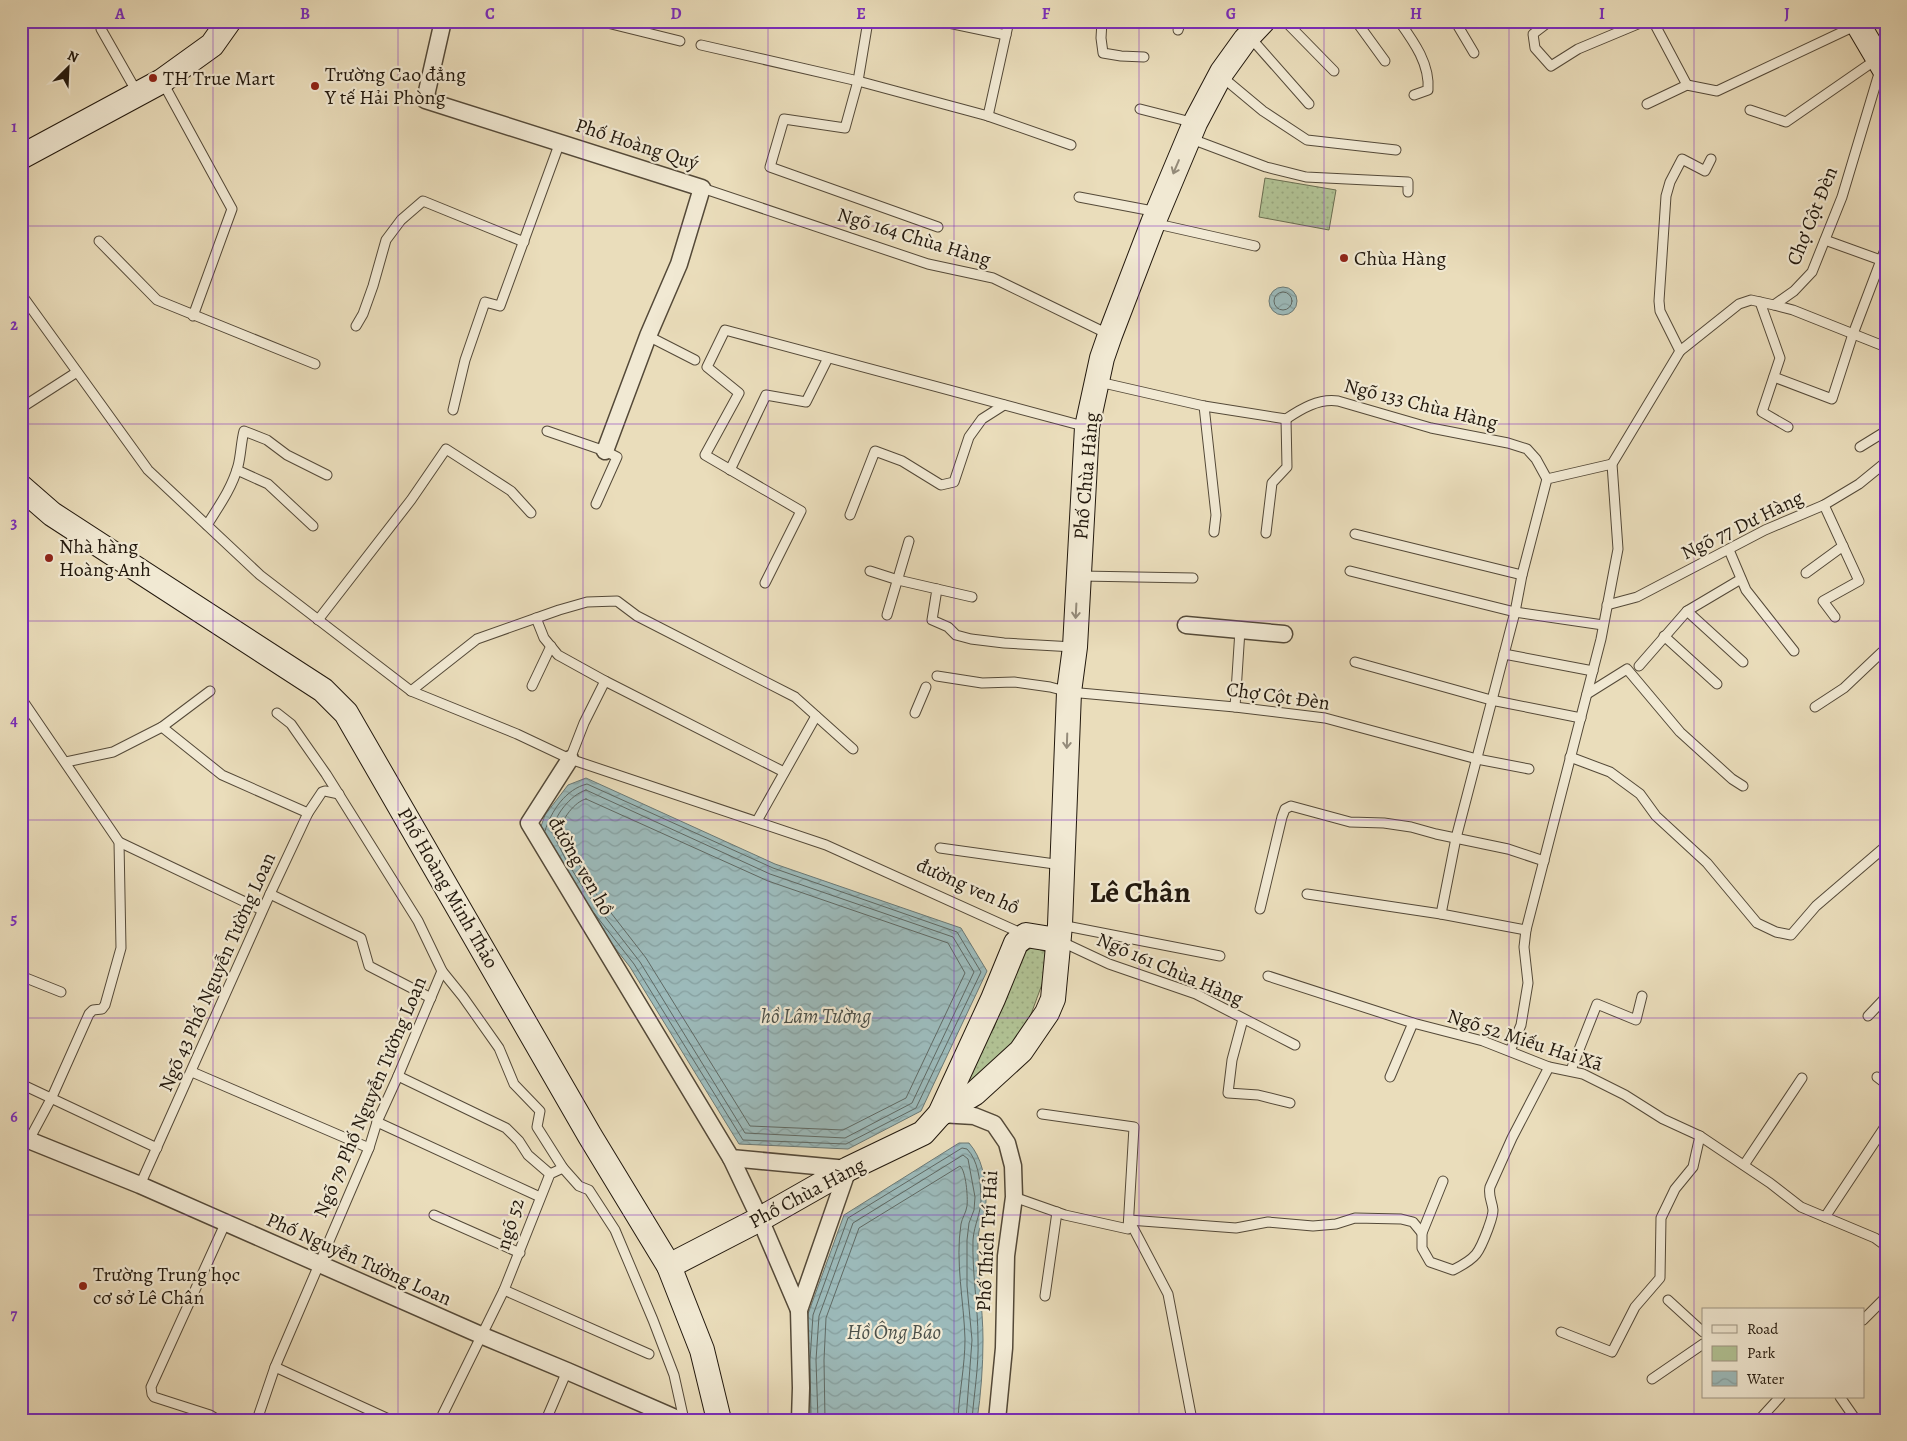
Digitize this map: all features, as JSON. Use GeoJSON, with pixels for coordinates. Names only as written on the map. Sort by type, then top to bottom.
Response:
{"type":"FeatureCollection","features":[{"type":"Feature","properties":{"kind":"street"},"geometry":{"type":"LineString","coordinates":[[21,157],[162,81],[212,45],[229,21]]}},
{"type":"Feature","properties":{"kind":"street","name":"Phố Hoàng Quý"},"geometry":{"type":"LineString","coordinates":[[443,21],[424,100],[702,188],[679,264],[648,336],[605,451]]}},
{"type":"Feature","properties":{"kind":"street"},"geometry":{"type":"LineString","coordinates":[[1857,23],[1882,65]]}},
{"type":"Feature","properties":{"kind":"street","name":"Phố Chùa Hàng"},"geometry":{"type":"LineString","coordinates":[[669,1266],[760,1219],[848,1169],[923,1133],[940,1114],[974,1093],[1021,1051],[1042,1021],[1053,999],[1062,866],[1069,692],[1074,647],[1087,427],[1102,358],[1110,335],[1155,218],[1192,130],[1220,76],[1256,29]]}},
{"type":"Feature","properties":{"kind":"street","name":"Phố Hoàng Minh Thảo"},"geometry":{"type":"LineString","coordinates":[[21,487],[52,514],[324,690],[346,713],[590,1136],[669,1266],[702,1350],[716,1420]]}},
{"type":"Feature","properties":{"kind":"street"},"geometry":{"type":"LineString","coordinates":[[1186,626],[1284,634]]}},
{"type":"Feature","properties":{"kind":"street","name":"đường ven hồ"},"geometry":{"type":"LineString","coordinates":[[570,759],[528,823],[731,1158]]}},
{"type":"Feature","properties":{"kind":"street"},"geometry":{"type":"LineString","coordinates":[[1026,935],[1058,932]]}},
{"type":"Feature","properties":{"kind":"street","name":"Phố Chùa Hàng"},"geometry":{"type":"LineString","coordinates":[[940,1114],[993,999],[1016,943],[1026,935]]}},
{"type":"Feature","properties":{"kind":"street","name":"Phố Thích Trí Hải"},"geometry":{"type":"LineString","coordinates":[[940,1114],[974,1116],[994,1124],[1007,1143],[1013,1166],[1014,1197],[1006,1256],[1004,1348],[998,1420]]}},
{"type":"Feature","properties":{"kind":"street","name":"Phố Nguyễn Tường Loan"},"geometry":{"type":"LineString","coordinates":[[25,1138],[140,1185],[482,1336],[680,1420]]}},
{"type":"Feature","properties":{"kind":"street"},"geometry":{"type":"LineString","coordinates":[[731,1158],[848,1169],[799,1310],[800,1420]]}},
{"type":"Feature","properties":{"kind":"street"},"geometry":{"type":"LineString","coordinates":[[731,1158],[760,1219],[799,1310]]}},
{"type":"Feature","properties":{"kind":"lane"},"geometry":{"type":"LineString","coordinates":[[101,21],[101,29],[138,95]]}},
{"type":"Feature","properties":{"kind":"lane"},"geometry":{"type":"LineString","coordinates":[[599,21],[680,41]]}},
{"type":"Feature","properties":{"kind":"lane"},"geometry":{"type":"LineString","coordinates":[[868,21],[858,81],[845,128],[784,119],[770,167],[938,227]]}},
{"type":"Feature","properties":{"kind":"lane"},"geometry":{"type":"LineString","coordinates":[[940,21],[1006,35]]}},
{"type":"Feature","properties":{"kind":"lane"},"geometry":{"type":"LineString","coordinates":[[988,116],[1009,21]]}},
{"type":"Feature","properties":{"kind":"lane"},"geometry":{"type":"LineString","coordinates":[[1102,21],[1101,38],[1103,52],[1122,56],[1144,57]]}},
{"type":"Feature","properties":{"kind":"lane"},"geometry":{"type":"LineString","coordinates":[[1285,21],[1334,71]]}},
{"type":"Feature","properties":{"kind":"lane"},"geometry":{"type":"LineString","coordinates":[[1356,21],[1385,62]]}},
{"type":"Feature","properties":{"kind":"lane"},"geometry":{"type":"LineString","coordinates":[[1399,21],[1415,43],[1429,76],[1428,90],[1414,95]]}},
{"type":"Feature","properties":{"kind":"lane"},"geometry":{"type":"LineString","coordinates":[[1455,21],[1474,53]]}},
{"type":"Feature","properties":{"kind":"lane"},"geometry":{"type":"LineString","coordinates":[[1550,21],[1533,34],[1535,48],[1551,66],[1578,49],[1645,21]]}},
{"type":"Feature","properties":{"kind":"lane"},"geometry":{"type":"LineString","coordinates":[[1653,21],[1686,85]]}},
{"type":"Feature","properties":{"kind":"lane"},"geometry":{"type":"LineString","coordinates":[[1647,104],[1686,85],[1717,91],[1857,23]]}},
{"type":"Feature","properties":{"kind":"lane"},"geometry":{"type":"LineString","coordinates":[[1256,29],[1309,104]]}},
{"type":"Feature","properties":{"kind":"lane"},"geometry":{"type":"LineString","coordinates":[[701,45],[858,81],[988,116],[1071,145]]}},
{"type":"Feature","properties":{"kind":"lane"},"geometry":{"type":"LineString","coordinates":[[1750,110],[1786,122],[1882,65]]}},
{"type":"Feature","properties":{"kind":"lane","name":"Chợ Cột Đèn"},"geometry":{"type":"LineString","coordinates":[[1774,306],[1794,291],[1812,272],[1842,197],[1882,65]]}},
{"type":"Feature","properties":{"kind":"lane"},"geometry":{"type":"LineString","coordinates":[[1220,76],[1263,111],[1307,140],[1396,150]]}},
{"type":"Feature","properties":{"kind":"lane"},"geometry":{"type":"LineString","coordinates":[[162,81],[232,209],[194,316]]}},
{"type":"Feature","properties":{"kind":"lane"},"geometry":{"type":"LineString","coordinates":[[1140,109],[1192,130],[1266,167],[1306,177],[1408,182],[1408,192]]}},
{"type":"Feature","properties":{"kind":"lane"},"geometry":{"type":"LineString","coordinates":[[453,410],[465,360],[485,302],[500,306],[560,142]]}},
{"type":"Feature","properties":{"kind":"lane"},"geometry":{"type":"LineString","coordinates":[[1680,351],[1660,311],[1659,302],[1666,196],[1670,182],[1682,159],[1705,170],[1711,159]]}},
{"type":"Feature","properties":{"kind":"lane","name":"Ngõ 164 Chùa Hàng"},"geometry":{"type":"LineString","coordinates":[[702,188],[928,264],[992,278],[1110,335]]}},
{"type":"Feature","properties":{"kind":"lane"},"geometry":{"type":"LineString","coordinates":[[1079,196],[1255,246]]}},
{"type":"Feature","properties":{"kind":"lane"},"geometry":{"type":"LineString","coordinates":[[356,326],[363,314],[373,286],[386,240],[401,220],[423,201],[524,242]]}},
{"type":"Feature","properties":{"kind":"lane"},"geometry":{"type":"LineString","coordinates":[[1825,240],[1883,261]]}},
{"type":"Feature","properties":{"kind":"lane"},"geometry":{"type":"LineString","coordinates":[[99,241],[157,300],[315,364]]}},
{"type":"Feature","properties":{"kind":"lane"},"geometry":{"type":"LineString","coordinates":[[1774,377],[1832,399],[1853,334],[1883,261],[1886,247]]}},
{"type":"Feature","properties":{"kind":"lane"},"geometry":{"type":"LineString","coordinates":[[21,294],[148,470],[260,575],[411,691],[517,734],[570,759],[584,723],[605,681]]}},
{"type":"Feature","properties":{"kind":"lane"},"geometry":{"type":"LineString","coordinates":[[1510,1051],[1521,1025],[1528,983],[1524,947],[1526,930],[1593,671],[1618,549],[1612,464],[1680,351],[1739,304],[1751,300],[1793,310],[1886,347]]}},
{"type":"Feature","properties":{"kind":"lane"},"geometry":{"type":"LineString","coordinates":[[1760,302],[1780,358],[1762,412],[1788,427]]}},
{"type":"Feature","properties":{"kind":"lane"},"geometry":{"type":"LineString","coordinates":[[764,583],[801,511],[705,455],[740,392],[707,367],[726,330],[1087,427]]}},
{"type":"Feature","properties":{"kind":"lane"},"geometry":{"type":"LineString","coordinates":[[648,336],[695,360]]}},
{"type":"Feature","properties":{"kind":"lane"},"geometry":{"type":"LineString","coordinates":[[730,470],[766,395],[806,402],[828,358]]}},
{"type":"Feature","properties":{"kind":"lane"},"geometry":{"type":"LineString","coordinates":[[21,408],[77,372]]}},
{"type":"Feature","properties":{"kind":"lane"},"geometry":{"type":"LineString","coordinates":[[1098,382],[1204,406],[1286,420],[1287,467],[1272,482],[1266,533]]}},
{"type":"Feature","properties":{"kind":"lane","name":"Ngõ 133 Chùa Hàng"},"geometry":{"type":"LineString","coordinates":[[1286,420],[1302,410],[1327,399],[1338,401],[1431,428],[1508,443],[1527,449],[1536,459],[1547,479]]}},
{"type":"Feature","properties":{"kind":"lane"},"geometry":{"type":"LineString","coordinates":[[850,515],[875,451],[902,461],[941,485],[954,482],[968,437],[982,419],[1004,405]]}},
{"type":"Feature","properties":{"kind":"lane"},"geometry":{"type":"LineString","coordinates":[[1204,406],[1216,516],[1214,532]]}},
{"type":"Feature","properties":{"kind":"lane"},"geometry":{"type":"LineString","coordinates":[[207,525],[227,492],[237,470],[244,431],[268,440],[287,455],[327,475]]}},
{"type":"Feature","properties":{"kind":"lane"},"geometry":{"type":"LineString","coordinates":[[1860,447],[1886,431]]}},
{"type":"Feature","properties":{"kind":"lane"},"geometry":{"type":"LineString","coordinates":[[547,432],[605,451],[617,457],[596,504]]}},
{"type":"Feature","properties":{"kind":"lane"},"geometry":{"type":"LineString","coordinates":[[318,620],[411,500],[446,450],[511,491],[531,513]]}},
{"type":"Feature","properties":{"kind":"lane","name":"Ngõ 77 Dư Hàng"},"geometry":{"type":"LineString","coordinates":[[1607,605],[1637,597],[1765,530],[1824,505],[1859,484],[1886,462]]}},
{"type":"Feature","properties":{"kind":"lane"},"geometry":{"type":"LineString","coordinates":[[1441,914],[1456,838],[1515,612],[1522,575],[1547,479],[1612,464]]}},
{"type":"Feature","properties":{"kind":"lane"},"geometry":{"type":"LineString","coordinates":[[237,470],[268,484],[313,526]]}},
{"type":"Feature","properties":{"kind":"lane"},"geometry":{"type":"LineString","coordinates":[[1824,505],[1859,581],[1823,600],[1835,617]]}},
{"type":"Feature","properties":{"kind":"lane"},"geometry":{"type":"LineString","coordinates":[[1355,534],[1522,575]]}},
{"type":"Feature","properties":{"kind":"lane"},"geometry":{"type":"LineString","coordinates":[[887,615],[909,541]]}},
{"type":"Feature","properties":{"kind":"lane"},"geometry":{"type":"LineString","coordinates":[[1806,573],[1843,546]]}},
{"type":"Feature","properties":{"kind":"lane"},"geometry":{"type":"LineString","coordinates":[[1729,550],[1746,590],[1794,651]]}},
{"type":"Feature","properties":{"kind":"lane"},"geometry":{"type":"LineString","coordinates":[[870,571],[898,580],[972,597]]}},
{"type":"Feature","properties":{"kind":"lane"},"geometry":{"type":"LineString","coordinates":[[1350,571],[1515,612],[1603,625]]}},
{"type":"Feature","properties":{"kind":"lane"},"geometry":{"type":"LineString","coordinates":[[1078,576],[1193,578]]}},
{"type":"Feature","properties":{"kind":"lane"},"geometry":{"type":"LineString","coordinates":[[1639,666],[1687,612],[1741,579]]}},
{"type":"Feature","properties":{"kind":"lane"},"geometry":{"type":"LineString","coordinates":[[937,589],[932,620],[948,627],[956,635],[1004,643],[1074,647]]}},
{"type":"Feature","properties":{"kind":"lane"},"geometry":{"type":"LineString","coordinates":[[411,691],[477,639],[587,602],[617,601],[636,616],[795,697],[853,749]]}},
{"type":"Feature","properties":{"kind":"lane"},"geometry":{"type":"LineString","coordinates":[[1687,612],[1743,662]]}},
{"type":"Feature","properties":{"kind":"lane"},"geometry":{"type":"LineString","coordinates":[[536,618],[544,638],[558,655],[784,772]]}},
{"type":"Feature","properties":{"kind":"lane"},"geometry":{"type":"LineString","coordinates":[[1235,707],[1240,630]]}},
{"type":"Feature","properties":{"kind":"lane"},"geometry":{"type":"LineString","coordinates":[[1664,636],[1717,684]]}},
{"type":"Feature","properties":{"kind":"lane"},"geometry":{"type":"LineString","coordinates":[[532,686],[551,646]]}},
{"type":"Feature","properties":{"kind":"lane"},"geometry":{"type":"LineString","coordinates":[[1815,707],[1844,688],[1882,652],[1886,656]]}},
{"type":"Feature","properties":{"kind":"lane"},"geometry":{"type":"LineString","coordinates":[[1504,654],[1593,671]]}},
{"type":"Feature","properties":{"kind":"lane"},"geometry":{"type":"LineString","coordinates":[[1355,662],[1491,700],[1581,718]]}},
{"type":"Feature","properties":{"kind":"lane"},"geometry":{"type":"LineString","coordinates":[[1587,694],[1627,669],[1680,732],[1732,779],[1743,786]]}},
{"type":"Feature","properties":{"kind":"lane","name":"Chợ Cột Đèn"},"geometry":{"type":"LineString","coordinates":[[937,676],[982,683],[1014,682],[1050,687],[1069,692],[1235,707],[1325,718],[1477,759],[1529,769]]}},
{"type":"Feature","properties":{"kind":"lane"},"geometry":{"type":"LineString","coordinates":[[915,713],[926,687]]}},
{"type":"Feature","properties":{"kind":"lane"},"geometry":{"type":"LineString","coordinates":[[66,762],[113,752],[162,727],[210,692]]}},
{"type":"Feature","properties":{"kind":"lane"},"geometry":{"type":"LineString","coordinates":[[21,698],[119,842],[262,910]]}},
{"type":"Feature","properties":{"kind":"lane"},"geometry":{"type":"LineString","coordinates":[[277,713],[291,724],[300,735],[339,794],[418,921],[442,971],[464,997],[499,1048],[514,1084],[540,1111],[537,1127],[563,1168],[579,1186],[588,1190],[615,1230],[674,1375],[684,1420]]}},
{"type":"Feature","properties":{"kind":"lane"},"geometry":{"type":"LineString","coordinates":[[757,821],[816,716]]}},
{"type":"Feature","properties":{"kind":"lane"},"geometry":{"type":"LineString","coordinates":[[162,727],[222,774],[308,813]]}},
{"type":"Feature","properties":{"kind":"lane"},"geometry":{"type":"LineString","coordinates":[[1570,758],[1610,772],[1640,794],[1656,816],[1707,863],[1758,923],[1776,932],[1791,934],[1816,906],[1886,846]]}},
{"type":"Feature","properties":{"kind":"lane","name":"đường ven hồ"},"geometry":{"type":"LineString","coordinates":[[570,759],[826,845],[1026,935]]}},
{"type":"Feature","properties":{"kind":"lane","name":"Ngõ 43 Phố Nguyễn Tường Loan"},"geometry":{"type":"LineString","coordinates":[[140,1185],[192,1072],[262,910],[308,813],[322,792],[339,794]]}},
{"type":"Feature","properties":{"kind":"lane"},"geometry":{"type":"LineString","coordinates":[[1260,909],[1282,817],[1285,809],[1291,806],[1350,822],[1384,823],[1508,848],[1544,861]]}},
{"type":"Feature","properties":{"kind":"lane"},"geometry":{"type":"LineString","coordinates":[[25,1138],[52,1097],[89,1014],[92,1010],[102,1009],[104,1006],[121,948],[119,842]]}},
{"type":"Feature","properties":{"kind":"lane"},"geometry":{"type":"LineString","coordinates":[[940,848],[1062,866]]}},
{"type":"Feature","properties":{"kind":"lane"},"geometry":{"type":"LineString","coordinates":[[270,894],[361,938],[370,966],[430,998]]}},
{"type":"Feature","properties":{"kind":"lane"},"geometry":{"type":"LineString","coordinates":[[1307,894],[1441,914],[1526,930]]}},
{"type":"Feature","properties":{"kind":"lane"},"geometry":{"type":"LineString","coordinates":[[1058,932],[1220,956]]}},
{"type":"Feature","properties":{"kind":"lane","name":"Ngõ 161 Chùa Hàng"},"geometry":{"type":"LineString","coordinates":[[1058,932],[1109,964],[1196,994],[1295,1045]]}},
{"type":"Feature","properties":{"kind":"lane","name":"Ngõ 79 Phố Nguyễn Tường Loan"},"geometry":{"type":"LineString","coordinates":[[256,1420],[275,1367],[369,1148],[377,1122],[442,971]]}},
{"type":"Feature","properties":{"kind":"lane"},"geometry":{"type":"LineString","coordinates":[[21,976],[61,992]]}},
{"type":"Feature","properties":{"kind":"lane","name":"Ngõ 52 Miếu Hai Xã"},"geometry":{"type":"LineString","coordinates":[[1268,976],[1413,1023],[1483,1041],[1549,1066],[1571,1070],[1590,1077],[1663,1119],[1700,1136],[1744,1165],[1801,1207],[1875,1238],[1886,1246]]}},
{"type":"Feature","properties":{"kind":"lane"},"geometry":{"type":"LineString","coordinates":[[1571,1070],[1597,1004],[1636,1020],[1642,996]]}},
{"type":"Feature","properties":{"kind":"lane"},"geometry":{"type":"LineString","coordinates":[[1868,1016],[1886,997]]}},
{"type":"Feature","properties":{"kind":"lane"},"geometry":{"type":"LineString","coordinates":[[1243,1018],[1232,1060],[1228,1093],[1258,1095],[1290,1103]]}},
{"type":"Feature","properties":{"kind":"lane"},"geometry":{"type":"LineString","coordinates":[[1390,1077],[1413,1023]]}},
{"type":"Feature","properties":{"kind":"lane"},"geometry":{"type":"LineString","coordinates":[[1443,1182],[1422,1233],[1422,1248],[1430,1262],[1453,1270],[1469,1262],[1479,1251],[1492,1218],[1493,1211],[1488,1195],[1490,1187],[1512,1138],[1549,1066]]}},
{"type":"Feature","properties":{"kind":"lane"},"geometry":{"type":"LineString","coordinates":[[192,1072],[369,1148]]}},
{"type":"Feature","properties":{"kind":"lane"},"geometry":{"type":"LineString","coordinates":[[398,1076],[506,1128],[519,1141],[528,1155],[550,1174]]}},
{"type":"Feature","properties":{"kind":"lane"},"geometry":{"type":"LineString","coordinates":[[1744,1165],[1802,1078]]}},
{"type":"Feature","properties":{"kind":"lane"},"geometry":{"type":"LineString","coordinates":[[1877,1078],[1886,1084]]}},
{"type":"Feature","properties":{"kind":"lane"},"geometry":{"type":"LineString","coordinates":[[21,1084],[157,1148]]}},
{"type":"Feature","properties":{"kind":"lane"},"geometry":{"type":"LineString","coordinates":[[1014,1197],[1057,1212],[1128,1229],[1134,1127],[1042,1114]]}},
{"type":"Feature","properties":{"kind":"lane","name":"ngõ 52"},"geometry":{"type":"LineString","coordinates":[[377,1122],[540,1197],[520,1253],[504,1290],[440,1420]]}},
{"type":"Feature","properties":{"kind":"lane"},"geometry":{"type":"LineString","coordinates":[[1825,1217],[1886,1125]]}},
{"type":"Feature","properties":{"kind":"lane"},"geometry":{"type":"LineString","coordinates":[[1561,1332],[1612,1352],[1635,1307],[1660,1278],[1661,1218],[1675,1189],[1693,1167],[1700,1136]]}},
{"type":"Feature","properties":{"kind":"lane"},"geometry":{"type":"LineString","coordinates":[[540,1197],[550,1174],[563,1168]]}},
{"type":"Feature","properties":{"kind":"lane"},"geometry":{"type":"LineString","coordinates":[[1045,1296],[1057,1212]]}},
{"type":"Feature","properties":{"kind":"lane"},"geometry":{"type":"LineString","coordinates":[[434,1215],[520,1253]]}},
{"type":"Feature","properties":{"kind":"lane"},"geometry":{"type":"LineString","coordinates":[[1129,1220],[1236,1228],[1268,1222],[1313,1226],[1336,1224],[1355,1218],[1386,1218],[1413,1222],[1422,1233]]}},
{"type":"Feature","properties":{"kind":"lane"},"geometry":{"type":"LineString","coordinates":[[1129,1220],[1168,1294],[1192,1420]]}},
{"type":"Feature","properties":{"kind":"lane"},"geometry":{"type":"LineString","coordinates":[[218,1420],[210,1415],[154,1397],[151,1387],[225,1224]]}},
{"type":"Feature","properties":{"kind":"lane"},"geometry":{"type":"LineString","coordinates":[[504,1290],[649,1354]]}},
{"type":"Feature","properties":{"kind":"lane"},"geometry":{"type":"LineString","coordinates":[[1864,1319],[1886,1297]]}},
{"type":"Feature","properties":{"kind":"lane"},"geometry":{"type":"LineString","coordinates":[[1668,1300],[1702,1331]]}},
{"type":"Feature","properties":{"kind":"lane"},"geometry":{"type":"LineString","coordinates":[[1652,1379],[1702,1345]]}},
{"type":"Feature","properties":{"kind":"lane"},"geometry":{"type":"LineString","coordinates":[[275,1367],[391,1420]]}},
{"type":"Feature","properties":{"kind":"lane"},"geometry":{"type":"LineString","coordinates":[[546,1420],[567,1371]]}},
{"type":"Feature","properties":{"kind":"lane"},"geometry":{"type":"LineString","coordinates":[[1759,1420],[1779,1398]]}},
{"type":"Feature","properties":{"kind":"lane"},"geometry":{"type":"LineString","coordinates":[[1841,1398],[1856,1420]]}},
{"type":"Feature","properties":{"kind":"green space"},"geometry":{"type":"Polygon","coordinates":[[[1265,178],[1336,190],[1329,230],[1259,217],[1265,178]]]}},
{"type":"Feature","properties":{"kind":"green space"},"geometry":{"type":"Polygon","coordinates":[[[1033,947],[1046,952],[1048,968],[1023,1036],[967,1085],[961,1076],[994,1028],[1018,956],[1033,947]]]}},
{"type":"Feature","properties":{"kind":"water"},"geometry":{"type":"Polygon","coordinates":[[[1283,287],[1293,291],[1297,301],[1293,311],[1283,315],[1273,311],[1269,301],[1273,291],[1283,287]]]}},
{"type":"Feature","properties":{"kind":"water","name":"hồ Lâm Tường"},"geometry":{"type":"Polygon","coordinates":[[[586,778],[775,864],[961,928],[987,971],[921,1111],[848,1149],[739,1144],[630,967],[579,902],[539,832],[545,815],[568,785],[586,778]]]}},
{"type":"Feature","properties":{"kind":"water","name":"Hồ Ông Báo"},"geometry":{"type":"Polygon","coordinates":[[[959,1143],[969,1143],[977,1155],[984,1175],[986,1196],[978,1241],[983,1340],[982,1380],[977,1420],[806,1420],[805,1360],[808,1314],[844,1215],[959,1143]]]}},
{"type":"Feature","properties":{"kind":"place","name":"TH True Mart"},"geometry":{"type":"Point","coordinates":[153,78]}},
{"type":"Feature","properties":{"kind":"place","name":"Trường Cao đẳng Y tế Hải Phòng"},"geometry":{"type":"Point","coordinates":[315,86]}},
{"type":"Feature","properties":{"kind":"place","name":"Chùa Hàng"},"geometry":{"type":"Point","coordinates":[1344,258]}},
{"type":"Feature","properties":{"kind":"place","name":"Nhà hàng Hoàng Anh"},"geometry":{"type":"Point","coordinates":[49,558]}},
{"type":"Feature","properties":{"kind":"place","name":"Trường Trung học cơ sở Lê Chân"},"geometry":{"type":"Point","coordinates":[83,1286]}},
{"type":"Feature","properties":{"kind":"district","name":"Lê Chân"},"geometry":{"type":"Point","coordinates":[1140,892]}}]}
